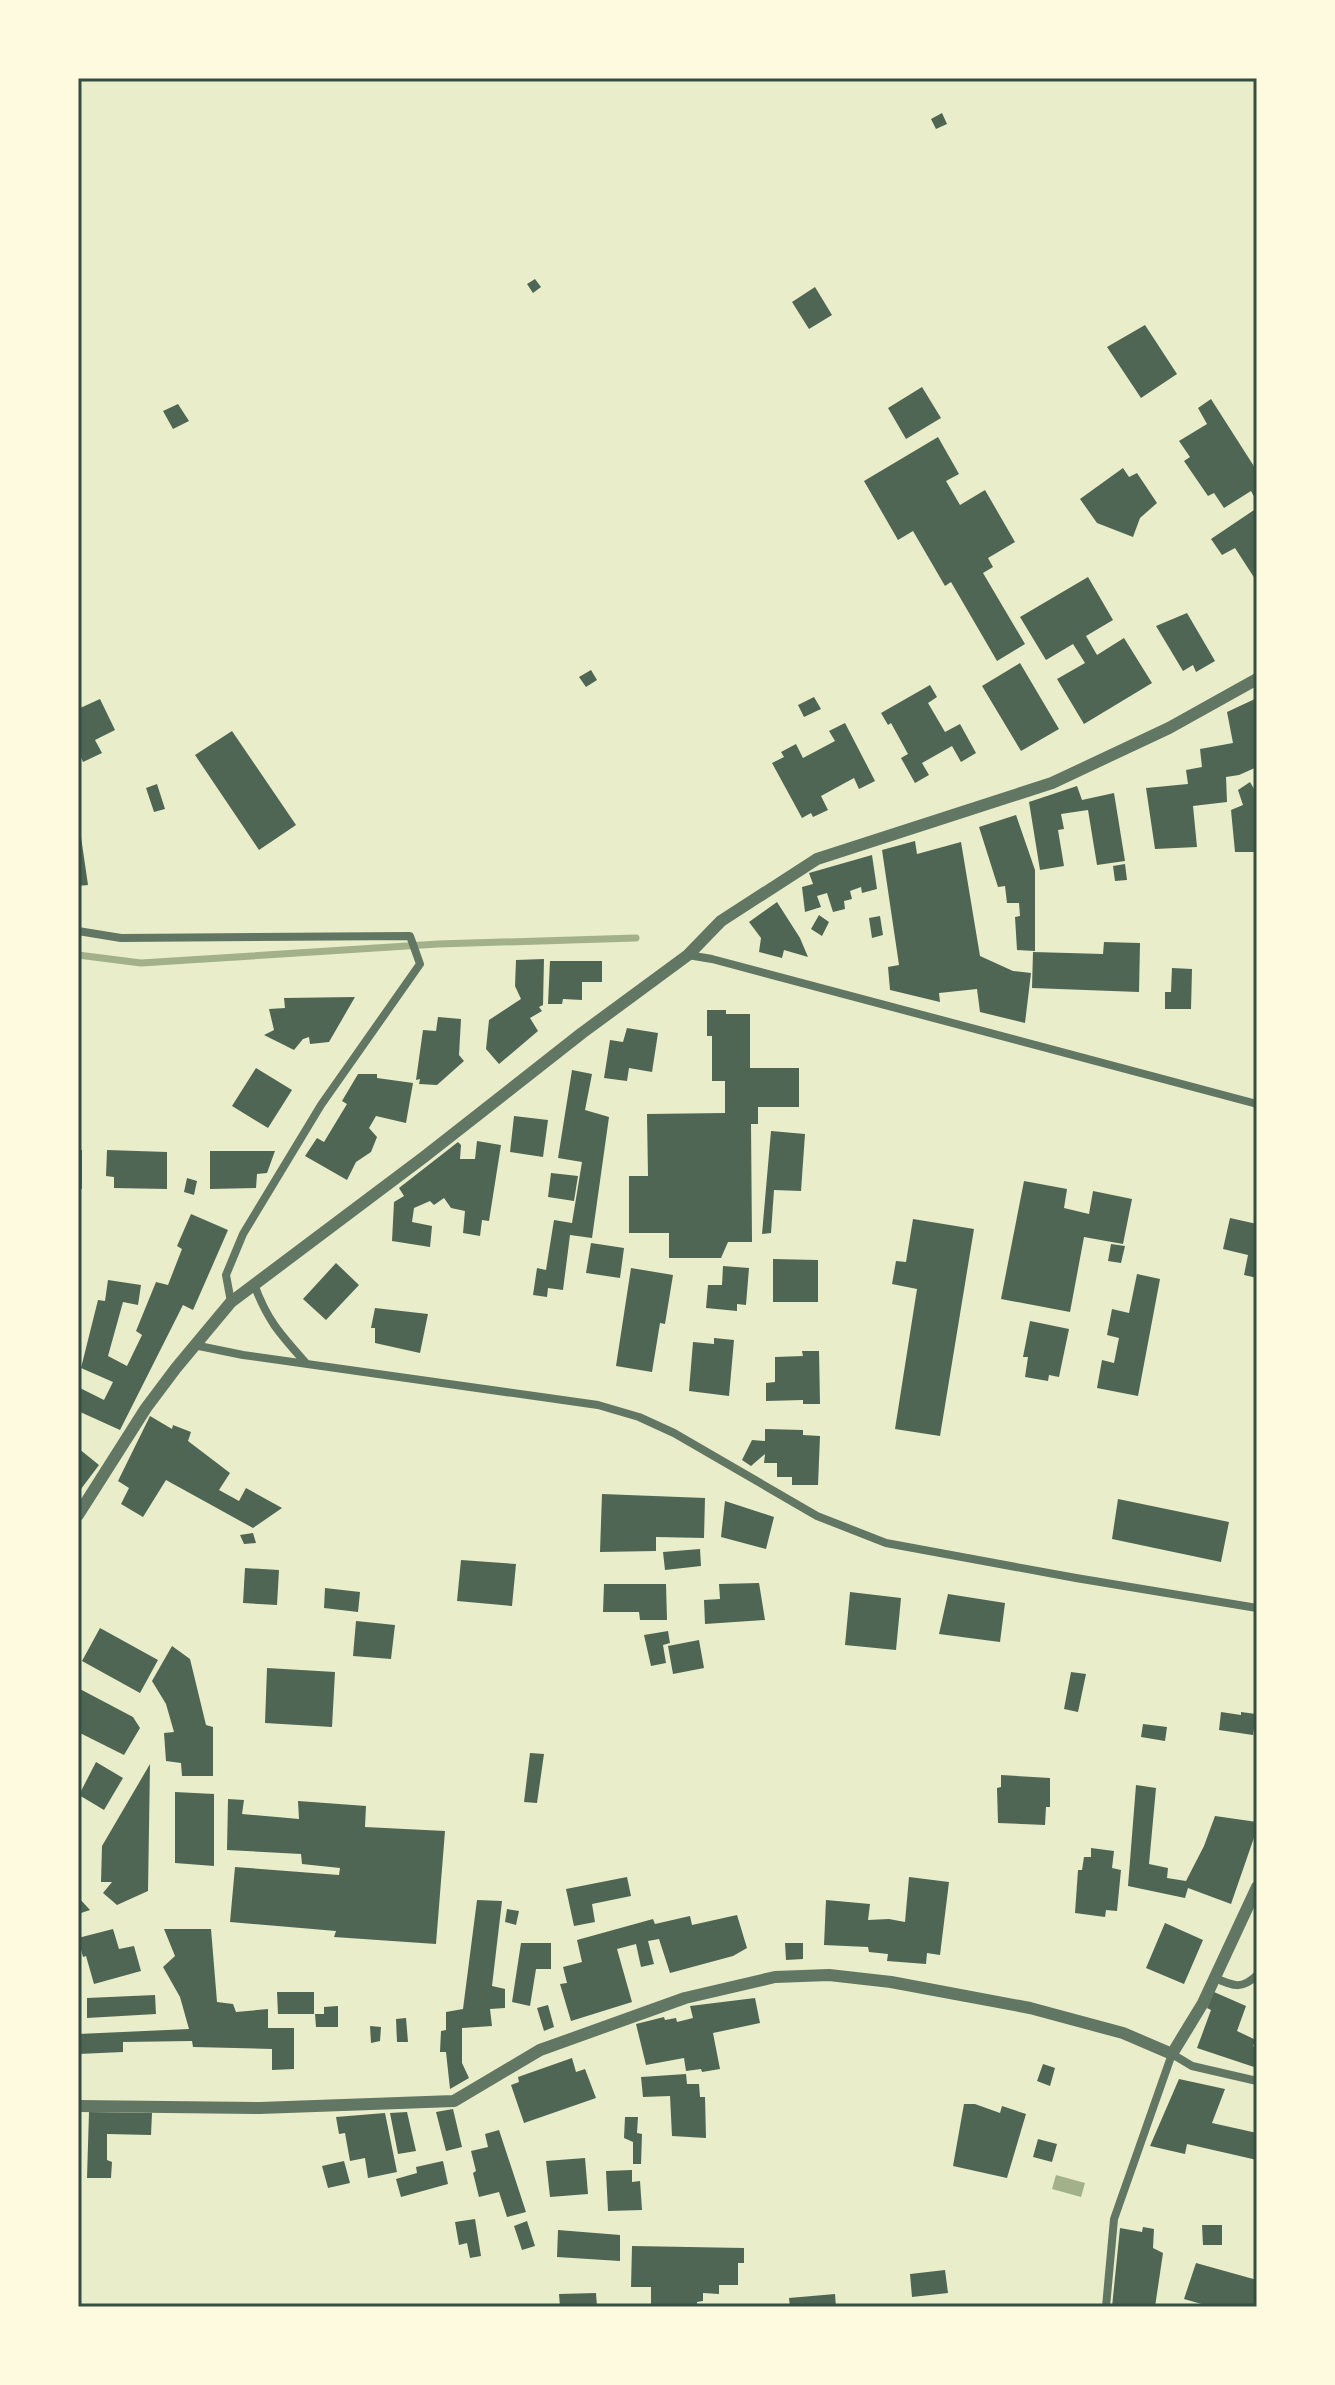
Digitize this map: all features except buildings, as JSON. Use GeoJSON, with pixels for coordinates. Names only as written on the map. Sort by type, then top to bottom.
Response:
{"type":"FeatureCollection","features":[{"type":"Feature","properties":{"kind":"street"},"geometry":{"type":"LineString","coordinates":[[78,1515],[146,1408],[231,1302],[688,955],[721,921],[817,859],[1052,783],[1169,728],[1257,679]]}},
{"type":"Feature","properties":{"kind":"street"},"geometry":{"type":"LineString","coordinates":[[78,931],[121,938],[410,936],[420,964],[321,1105],[243,1234],[226,1275],[231,1302]]}},
{"type":"Feature","properties":{"kind":"street"},"geometry":{"type":"LineString","coordinates":[[688,955],[1257,1104]]}},
{"type":"Feature","properties":{"kind":"street"},"geometry":{"type":"LineString","coordinates":[[254,1284],[278,1334],[306,1363]]}},
{"type":"Feature","properties":{"kind":"street"},"geometry":{"type":"LineString","coordinates":[[194,1345],[598,1405],[651,1422],[817,1516],[886,1543],[1257,1608]]}},
{"type":"Feature","properties":{"kind":"street"},"geometry":{"type":"LineString","coordinates":[[1106,2307],[1114,2219],[1172,2054],[1215,1978],[1257,1887]]}},
{"type":"Feature","properties":{"kind":"street"},"geometry":{"type":"LineString","coordinates":[[78,2106],[229,2108],[454,2101],[540,2050],[685,1998],[775,1977],[829,1975],[891,1982],[1030,2008],[1123,2033],[1192,2066],[1257,2081]]}},
{"type":"Feature","properties":{"kind":"street"},"geometry":{"type":"LineString","coordinates":[[1215,1978],[1238,1987],[1257,1975]]}},
{"type":"Feature","properties":{"kind":"shaded area"},"geometry":{"type":"Polygon","coordinates":[[[1056,2175],[1085,2183],[1081,2197],[1052,2189],[1056,2175]]]}},
{"type":"Feature","properties":{"kind":"waterway"},"geometry":{"type":"LineString","coordinates":[[78,955],[141,963],[438,944],[636,938]]}}]}
